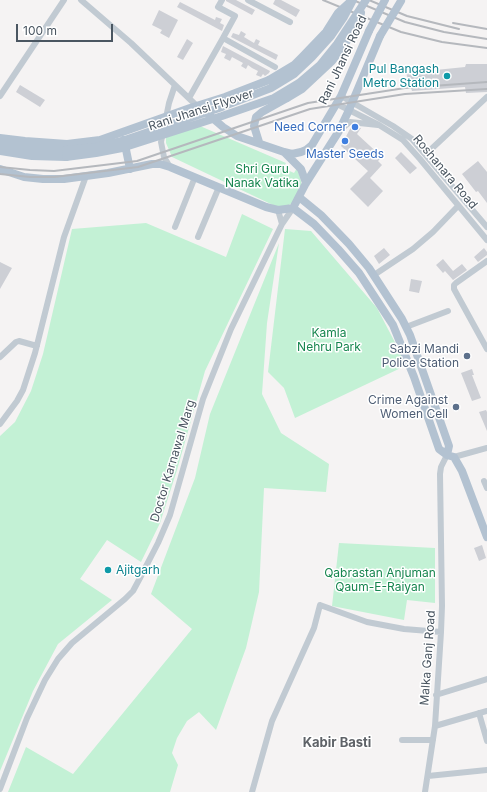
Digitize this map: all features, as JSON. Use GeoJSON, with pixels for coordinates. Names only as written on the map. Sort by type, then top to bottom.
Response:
{"type":"FeatureCollection","features":[{"type":"Feature","properties":{"kind":"main road"},"geometry":{"type":"LineString","coordinates":[[0,138],[67,144],[100,140],[256,86],[294,65],[326,32],[338,12],[352,0]]}},
{"type":"Feature","properties":{"kind":"main road","name":"Rani Jhansi Flyover"},"geometry":{"type":"LineString","coordinates":[[0,144],[32,149],[66,150],[96,147],[136,136],[219,108],[271,88],[294,74],[312,57],[331,36],[344,17],[352,0]]}},
{"type":"Feature","properties":{"kind":"main road","name":"Rani Jhansi Road"},"geometry":{"type":"LineString","coordinates":[[284,152],[295,154],[306,150],[312,145],[337,104],[369,31],[385,0]]}},
{"type":"Feature","properties":{"kind":"main road","name":"Rani Jhansi Road"},"geometry":{"type":"LineString","coordinates":[[293,208],[349,110],[380,36],[401,0]]}},
{"type":"Feature","properties":{"kind":"main road"},"geometry":{"type":"LineString","coordinates":[[259,142],[254,124],[256,117],[302,89],[314,79],[342,50],[359,22],[364,3]]}},
{"type":"Feature","properties":{"kind":"main road","name":"Rani Jhansi Flyover"},"geometry":{"type":"LineString","coordinates":[[0,151],[49,158],[96,153],[122,148],[215,119],[274,98],[299,82],[320,65],[337,44],[364,3]]}},
{"type":"Feature","properties":{"kind":"main road"},"geometry":{"type":"LineString","coordinates":[[197,106],[237,136],[259,142],[284,152],[301,170],[306,183]]}},
{"type":"Feature","properties":{"kind":"main road"},"geometry":{"type":"LineString","coordinates":[[122,132],[130,169]]}},
{"type":"Feature","properties":{"kind":"main road"},"geometry":{"type":"LineString","coordinates":[[0,169],[24,177],[44,180],[86,176],[157,164],[170,167],[255,203],[278,210],[293,208],[314,224],[338,248],[359,273],[393,325],[414,377],[439,449],[451,456]]}},
{"type":"Feature","properties":{"kind":"main road"},"geometry":{"type":"LineString","coordinates":[[299,196],[321,215],[344,239],[374,275],[406,327],[449,446],[451,456],[469,487],[487,537]]}},
{"type":"Feature","properties":{"kind":"main road"},"geometry":{"type":"LineString","coordinates":[[393,325],[402,320]]}},
{"type":"Feature","properties":{"kind":"street"},"geometry":{"type":"LineString","coordinates":[[0,96],[64,0]]}},
{"type":"Feature","properties":{"kind":"street"},"geometry":{"type":"LineString","coordinates":[[81,0],[131,43],[197,106]]}},
{"type":"Feature","properties":{"kind":"street"},"geometry":{"type":"LineString","coordinates":[[189,98],[235,16],[218,7],[222,0]]}},
{"type":"Feature","properties":{"kind":"street"},"geometry":{"type":"LineString","coordinates":[[248,0],[290,22]]}},
{"type":"Feature","properties":{"kind":"street"},"geometry":{"type":"LineString","coordinates":[[223,38],[275,67]]}},
{"type":"Feature","properties":{"kind":"street"},"geometry":{"type":"LineString","coordinates":[[170,167],[164,157],[161,142],[166,116],[175,86]]}},
{"type":"Feature","properties":{"kind":"street","name":"Roshanara Road"},"geometry":{"type":"LineString","coordinates":[[341,96],[407,135],[416,143],[487,227]]}},
{"type":"Feature","properties":{"kind":"street"},"geometry":{"type":"LineString","coordinates":[[426,154],[487,97]]}},
{"type":"Feature","properties":{"kind":"street","name":"Roshanara Road"},"geometry":{"type":"LineString","coordinates":[[337,104],[379,125],[408,145],[487,240]]}},
{"type":"Feature","properties":{"kind":"street"},"geometry":{"type":"LineString","coordinates":[[338,131],[350,122],[379,125]]}},
{"type":"Feature","properties":{"kind":"street"},"geometry":{"type":"LineString","coordinates":[[0,424],[23,390],[37,346],[64,237],[86,176]]}},
{"type":"Feature","properties":{"kind":"street"},"geometry":{"type":"LineString","coordinates":[[175,227],[195,177]]}},
{"type":"Feature","properties":{"kind":"street"},"geometry":{"type":"LineString","coordinates":[[198,237],[219,187]]}},
{"type":"Feature","properties":{"kind":"street"},"geometry":{"type":"LineString","coordinates":[[374,275],[413,249],[433,232],[458,206]]}},
{"type":"Feature","properties":{"kind":"street","name":"Doctor Karnawal Marg"},"geometry":{"type":"LineString","coordinates":[[0,789],[27,718],[45,680],[58,659],[72,643],[133,591],[154,550],[170,515],[202,399],[231,329],[282,224],[293,208]]}},
{"type":"Feature","properties":{"kind":"street"},"geometry":{"type":"LineString","coordinates":[[278,210],[282,224]]}},
{"type":"Feature","properties":{"kind":"street"},"geometry":{"type":"LineString","coordinates":[[487,261],[456,283],[454,285],[454,289],[487,349]]}},
{"type":"Feature","properties":{"kind":"street"},"geometry":{"type":"LineString","coordinates":[[406,327],[448,311]]}},
{"type":"Feature","properties":{"kind":"street"},"geometry":{"type":"LineString","coordinates":[[0,357],[18,341],[37,346]]}},
{"type":"Feature","properties":{"kind":"street"},"geometry":{"type":"LineString","coordinates":[[451,456],[487,448]]}},
{"type":"Feature","properties":{"kind":"street","name":"Malka Ganj Road"},"geometry":{"type":"LineString","coordinates":[[425,792],[435,726],[441,632],[440,474],[441,467],[451,456]]}},
{"type":"Feature","properties":{"kind":"street"},"geometry":{"type":"LineString","coordinates":[[484,481],[487,488]]}},
{"type":"Feature","properties":{"kind":"street"},"geometry":{"type":"LineString","coordinates":[[252,792],[272,721],[314,628],[320,605],[367,622],[404,629],[441,632]]}},
{"type":"Feature","properties":{"kind":"street"},"geometry":{"type":"LineString","coordinates":[[436,695],[487,679]]}},
{"type":"Feature","properties":{"kind":"street"},"geometry":{"type":"LineString","coordinates":[[435,726],[487,711]]}},
{"type":"Feature","properties":{"kind":"street"},"geometry":{"type":"LineString","coordinates":[[479,713],[487,741]]}},
{"type":"Feature","properties":{"kind":"street"},"geometry":{"type":"LineString","coordinates":[[402,740],[432,740]]}},
{"type":"Feature","properties":{"kind":"street"},"geometry":{"type":"LineString","coordinates":[[428,776],[487,770]]}},
{"type":"Feature","properties":{"kind":"green space","name":"Shri Guru Nanak Vatika"},"geometry":{"type":"Polygon","coordinates":[[[193,123],[286,163],[283,168],[294,173],[297,168],[301,186],[292,203],[287,206],[275,206],[172,157],[166,143],[166,135],[193,123]]]}},
{"type":"Feature","properties":{"kind":"green space"},"geometry":{"type":"Polygon","coordinates":[[[242,214],[273,229],[205,371],[177,470],[160,523],[141,562],[107,540],[80,579],[112,600],[58,644],[33,691],[0,771],[0,436],[15,422],[31,391],[43,354],[72,229],[146,223],[226,257],[242,214]]]}},
{"type":"Feature","properties":{"kind":"green space","name":"Kamla Nehru Park"},"geometry":{"type":"Polygon","coordinates":[[[285,229],[311,231],[377,308],[400,352],[405,366],[295,418],[284,388],[268,372],[285,229]]]}},
{"type":"Feature","properties":{"kind":"green space"},"geometry":{"type":"Polygon","coordinates":[[[279,243],[267,323],[262,394],[281,433],[329,464],[326,492],[264,488],[259,592],[246,648],[216,730],[199,712],[187,721],[177,738],[172,753],[178,765],[170,792],[8,792],[26,747],[73,774],[192,629],[151,594],[195,478],[210,414],[279,243]]]}},
{"type":"Feature","properties":{"kind":"green space","name":"Qabrastan Anjuman Qaum-E-Raiyan"},"geometry":{"type":"Polygon","coordinates":[[[339,543],[435,548],[435,603],[407,600],[404,620],[332,606],[339,543]]]}},
{"type":"Feature","properties":{"kind":"building"},"geometry":{"type":"Polygon","coordinates":[[[226,0],[236,0],[255,10],[252,15],[226,0]]]}},
{"type":"Feature","properties":{"kind":"building"},"geometry":{"type":"Polygon","coordinates":[[[275,0],[281,0],[300,10],[296,17],[273,4],[275,0]]]}},
{"type":"Feature","properties":{"kind":"building"},"geometry":{"type":"Polygon","coordinates":[[[180,2],[215,20],[216,17],[222,19],[220,23],[224,25],[222,31],[177,7],[180,2]]]}},
{"type":"Feature","properties":{"kind":"building"},"geometry":{"type":"Polygon","coordinates":[[[159,10],[178,20],[169,38],[160,33],[162,30],[152,25],[159,10]]]}},
{"type":"Feature","properties":{"kind":"building"},"geometry":{"type":"Polygon","coordinates":[[[241,31],[246,34],[244,37],[254,43],[256,39],[260,41],[258,45],[278,55],[276,60],[231,37],[233,33],[239,35],[241,31]]]}},
{"type":"Feature","properties":{"kind":"building"},"geometry":{"type":"Polygon","coordinates":[[[187,39],[193,43],[183,60],[177,57],[187,39]]]}},
{"type":"Feature","properties":{"kind":"building"},"geometry":{"type":"Polygon","coordinates":[[[223,46],[270,71],[269,73],[265,76],[263,74],[261,77],[256,75],[258,71],[248,65],[246,69],[241,66],[243,63],[232,57],[230,61],[224,58],[226,54],[221,52],[223,46]]]}},
{"type":"Feature","properties":{"kind":"building","name":"Pul Bangash Metro Station"},"geometry":{"type":"Polygon","coordinates":[[[466,64],[487,64],[487,92],[466,93],[465,87],[412,91],[406,73],[465,67],[466,64]]]}},
{"type":"Feature","properties":{"kind":"building"},"geometry":{"type":"Polygon","coordinates":[[[20,85],[45,100],[40,107],[16,92],[20,85]]]}},
{"type":"Feature","properties":{"kind":"building"},"geometry":{"type":"Polygon","coordinates":[[[351,127],[361,128],[357,134],[382,157],[378,161],[382,165],[370,178],[383,191],[368,207],[350,189],[368,171],[341,146],[351,127]]]}},
{"type":"Feature","properties":{"kind":"building"},"geometry":{"type":"Polygon","coordinates":[[[401,152],[417,168],[410,174],[395,158],[401,152]]]}},
{"type":"Feature","properties":{"kind":"building"},"geometry":{"type":"Polygon","coordinates":[[[478,161],[487,172],[487,203],[462,174],[478,161]]]}},
{"type":"Feature","properties":{"kind":"building"},"geometry":{"type":"Polygon","coordinates":[[[384,248],[390,255],[379,264],[374,256],[384,248]]]}},
{"type":"Feature","properties":{"kind":"building"},"geometry":{"type":"Polygon","coordinates":[[[484,248],[487,255],[478,262],[474,257],[484,248]]]}},
{"type":"Feature","properties":{"kind":"building"},"geometry":{"type":"Polygon","coordinates":[[[443,259],[453,271],[462,264],[467,270],[453,280],[445,271],[443,273],[436,265],[443,259]]]}},
{"type":"Feature","properties":{"kind":"building"},"geometry":{"type":"Polygon","coordinates":[[[0,262],[12,268],[0,289],[0,262]]]}},
{"type":"Feature","properties":{"kind":"building"},"geometry":{"type":"Polygon","coordinates":[[[411,279],[422,281],[419,293],[409,291],[411,279]]]}},
{"type":"Feature","properties":{"kind":"building"},"geometry":{"type":"Polygon","coordinates":[[[472,369],[474,375],[472,375],[481,398],[472,401],[461,373],[472,369]]]}},
{"type":"Feature","properties":{"kind":"building"},"geometry":{"type":"Polygon","coordinates":[[[486,410],[487,412],[487,431],[479,412],[486,410]]]}},
{"type":"Feature","properties":{"kind":"building"},"geometry":{"type":"Polygon","coordinates":[[[482,545],[486,558],[479,561],[474,548],[482,545]]]}},
{"type":"Feature","properties":{"kind":"railway"},"geometry":{"type":"LineString","coordinates":[[323,0],[401,32],[442,42],[487,48]]}},
{"type":"Feature","properties":{"kind":"railway"},"geometry":{"type":"LineString","coordinates":[[353,0],[405,22],[444,32],[487,39]]}},
{"type":"Feature","properties":{"kind":"railway"},"geometry":{"type":"LineString","coordinates":[[369,0],[407,16],[459,29]]}},
{"type":"Feature","properties":{"kind":"railway"},"geometry":{"type":"LineString","coordinates":[[453,23],[487,29]]}},
{"type":"Feature","properties":{"kind":"railway"},"geometry":{"type":"LineString","coordinates":[[0,167],[54,171],[137,161],[308,103],[405,88],[487,82]]}},
{"type":"Feature","properties":{"kind":"railway"},"geometry":{"type":"LineString","coordinates":[[0,174],[30,177],[54,177],[138,167],[310,109],[405,94],[487,89]]}},
{"type":"Feature","properties":{"kind":"place","name":"Pul Bangash Metro Station"},"geometry":{"type":"Point","coordinates":[447,76]}},
{"type":"Feature","properties":{"kind":"place","name":"Need Corner"},"geometry":{"type":"Point","coordinates":[355,127]}},
{"type":"Feature","properties":{"kind":"place","name":"Master Seeds"},"geometry":{"type":"Point","coordinates":[345,141]}},
{"type":"Feature","properties":{"kind":"place","name":"Sabzi Mandi Police Station"},"geometry":{"type":"Point","coordinates":[467,356]}},
{"type":"Feature","properties":{"kind":"place","name":"Crime Against Women Cell"},"geometry":{"type":"Point","coordinates":[456,407]}},
{"type":"Feature","properties":{"kind":"place","name":"Ajitgarh"},"geometry":{"type":"Point","coordinates":[108,570]}},
{"type":"Feature","properties":{"kind":"district","name":"Kabir Basti"},"geometry":{"type":"Point","coordinates":[337,743]}}]}
